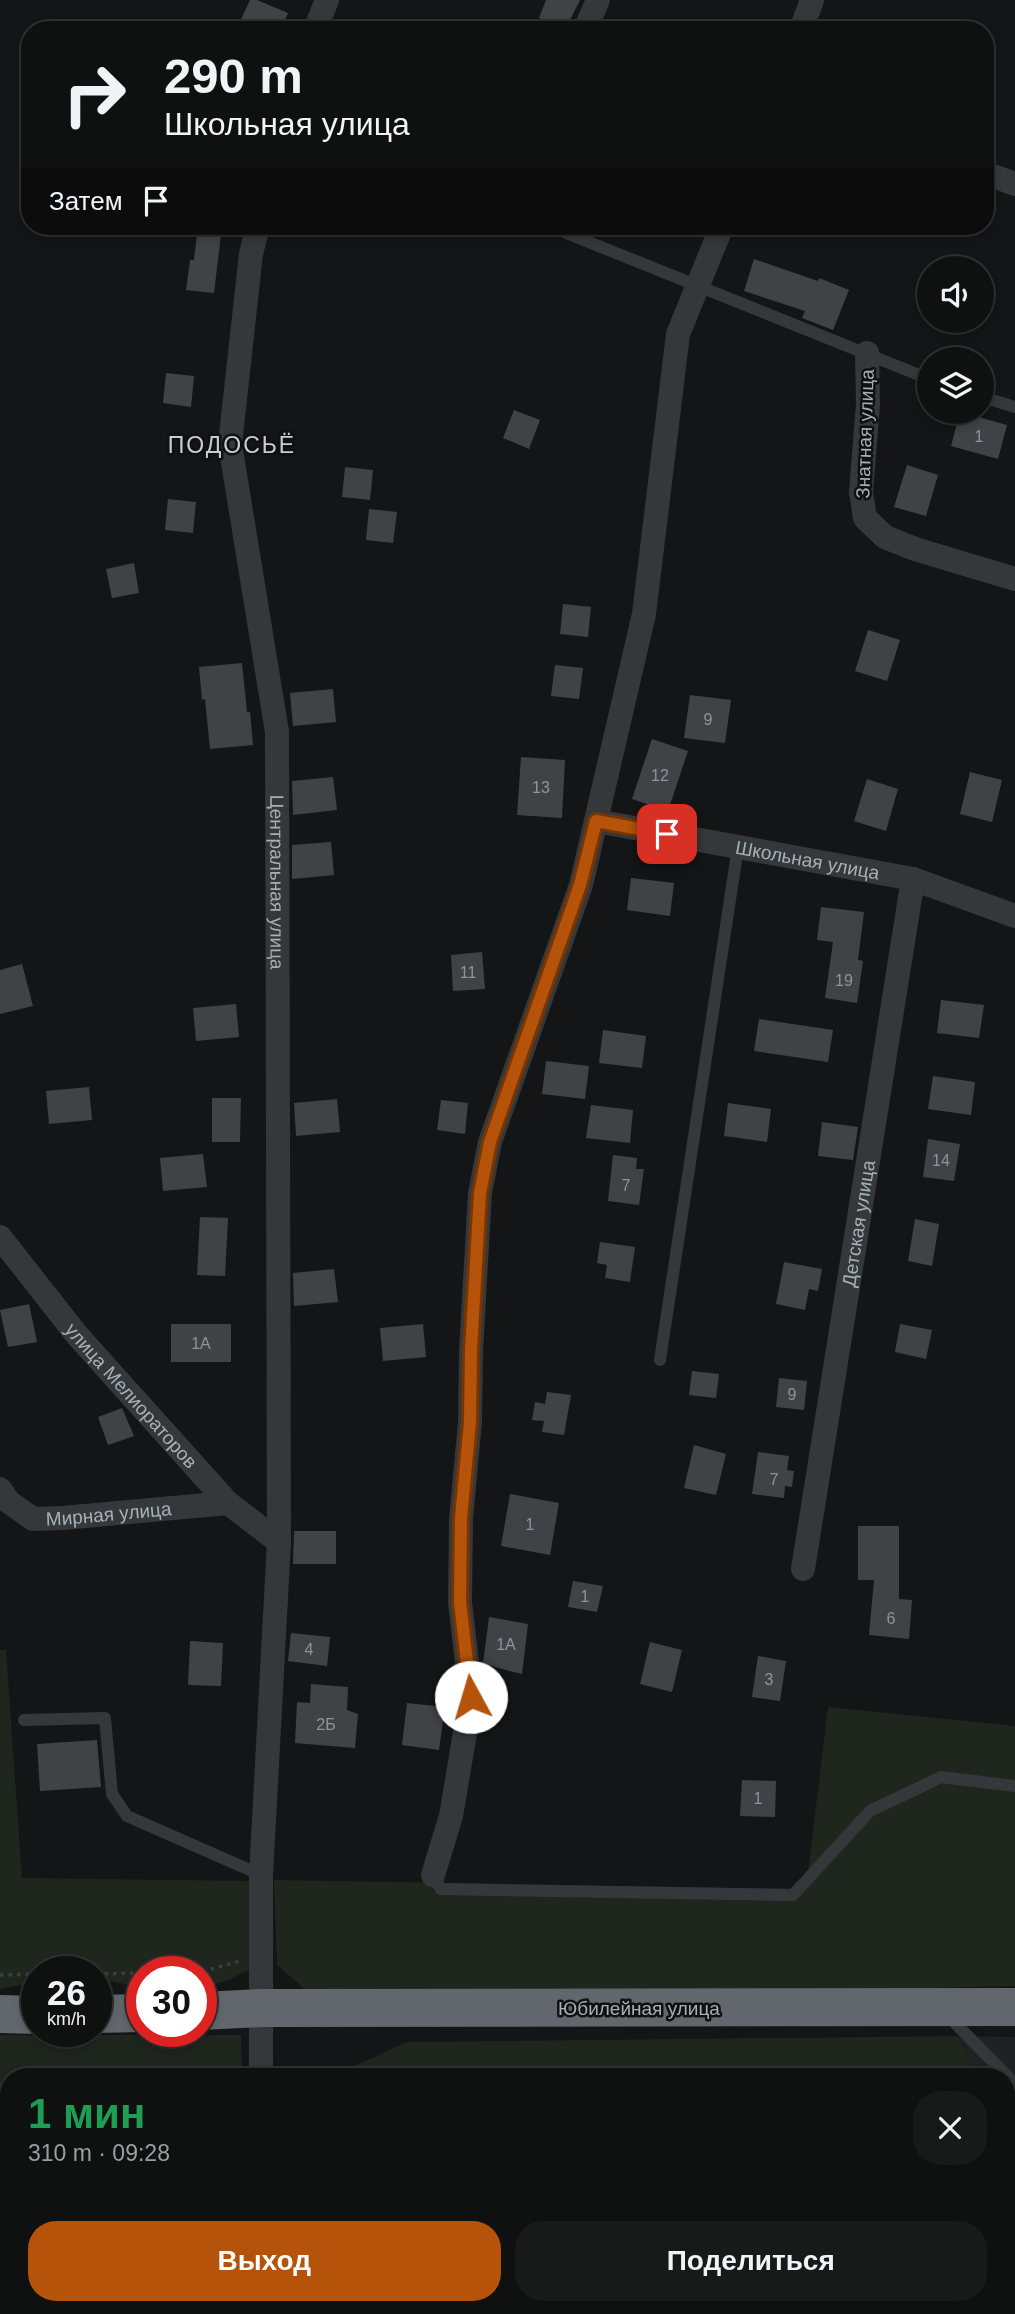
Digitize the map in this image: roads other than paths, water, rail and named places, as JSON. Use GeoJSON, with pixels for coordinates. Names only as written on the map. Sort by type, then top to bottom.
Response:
{"type":"FeatureCollection","features":[{"type":"Feature","properties":{"kind":"highway","name":"Юбилейная улица"},"geometry":{"type":"LineString","coordinates":[[217,2010],[1015,2007]]}},
{"type":"Feature","properties":{"kind":"highway"},"geometry":{"type":"LineString","coordinates":[[0,2014],[21,2015]]}},
{"type":"Feature","properties":{"kind":"street"},"geometry":{"type":"LineString","coordinates":[[319,21],[327,0]]}},
{"type":"Feature","properties":{"kind":"street"},"geometry":{"type":"LineString","coordinates":[[588,21],[598,0]]}},
{"type":"Feature","properties":{"kind":"street"},"geometry":{"type":"LineString","coordinates":[[804,21],[812,0]]}},
{"type":"Feature","properties":{"kind":"street"},"geometry":{"type":"LineString","coordinates":[[994,176],[1015,184]]}},
{"type":"Feature","properties":{"kind":"street","name":"Центральная улица"},"geometry":{"type":"LineString","coordinates":[[256,235],[251,254],[230,444],[277,732],[279,1542],[261,1875],[261,2068]]}},
{"type":"Feature","properties":{"kind":"street"},"geometry":{"type":"LineString","coordinates":[[433,1875],[451,1816],[471,1697],[460,1602],[461,1518],[470,1422],[480,1193],[490,1142],[580,885],[596,821],[644,614],[678,334],[718,235]]}},
{"type":"Feature","properties":{"kind":"street","name":"Знатная улица"},"geometry":{"type":"LineString","coordinates":[[867,353],[869,404],[861,492],[865,518],[885,537],[915,549],[1015,579]]}},
{"type":"Feature","properties":{"kind":"street","name":"Школьная улица"},"geometry":{"type":"LineString","coordinates":[[596,821],[913,879],[1015,916]]}},
{"type":"Feature","properties":{"kind":"street","name":"Детская улица"},"geometry":{"type":"LineString","coordinates":[[803,1569],[913,879]]}},
{"type":"Feature","properties":{"kind":"street","name":"улица Мелиораторов"},"geometry":{"type":"LineString","coordinates":[[0,1237],[77,1335],[228,1503],[279,1542]]}},
{"type":"Feature","properties":{"kind":"street","name":"Мирная улица"},"geometry":{"type":"LineString","coordinates":[[0,1489],[9,1502],[33,1519],[228,1503]]}},
{"type":"Feature","properties":{"kind":"lane"},"geometry":{"type":"LineString","coordinates":[[571,235],[917,374]]}},
{"type":"Feature","properties":{"kind":"lane"},"geometry":{"type":"LineString","coordinates":[[994,401],[1015,407]]}},
{"type":"Feature","properties":{"kind":"lane"},"geometry":{"type":"LineString","coordinates":[[660,1360],[738,847]]}},
{"type":"Feature","properties":{"kind":"lane"},"geometry":{"type":"LineString","coordinates":[[24,1720],[105,1718],[112,1794],[127,1816],[261,1875]]}},
{"type":"Feature","properties":{"kind":"lane"},"geometry":{"type":"LineString","coordinates":[[433,1875],[441,1889],[793,1895],[870,1811],[941,1777],[1015,1786]]}},
{"type":"Feature","properties":{"kind":"lane"},"geometry":{"type":"LineString","coordinates":[[939,2007],[999,2068]]}},
{"type":"Feature","properties":{"kind":"district","name":"ПОДОСЬЁ"},"geometry":{"type":"Point","coordinates":[232,445]}}]}
